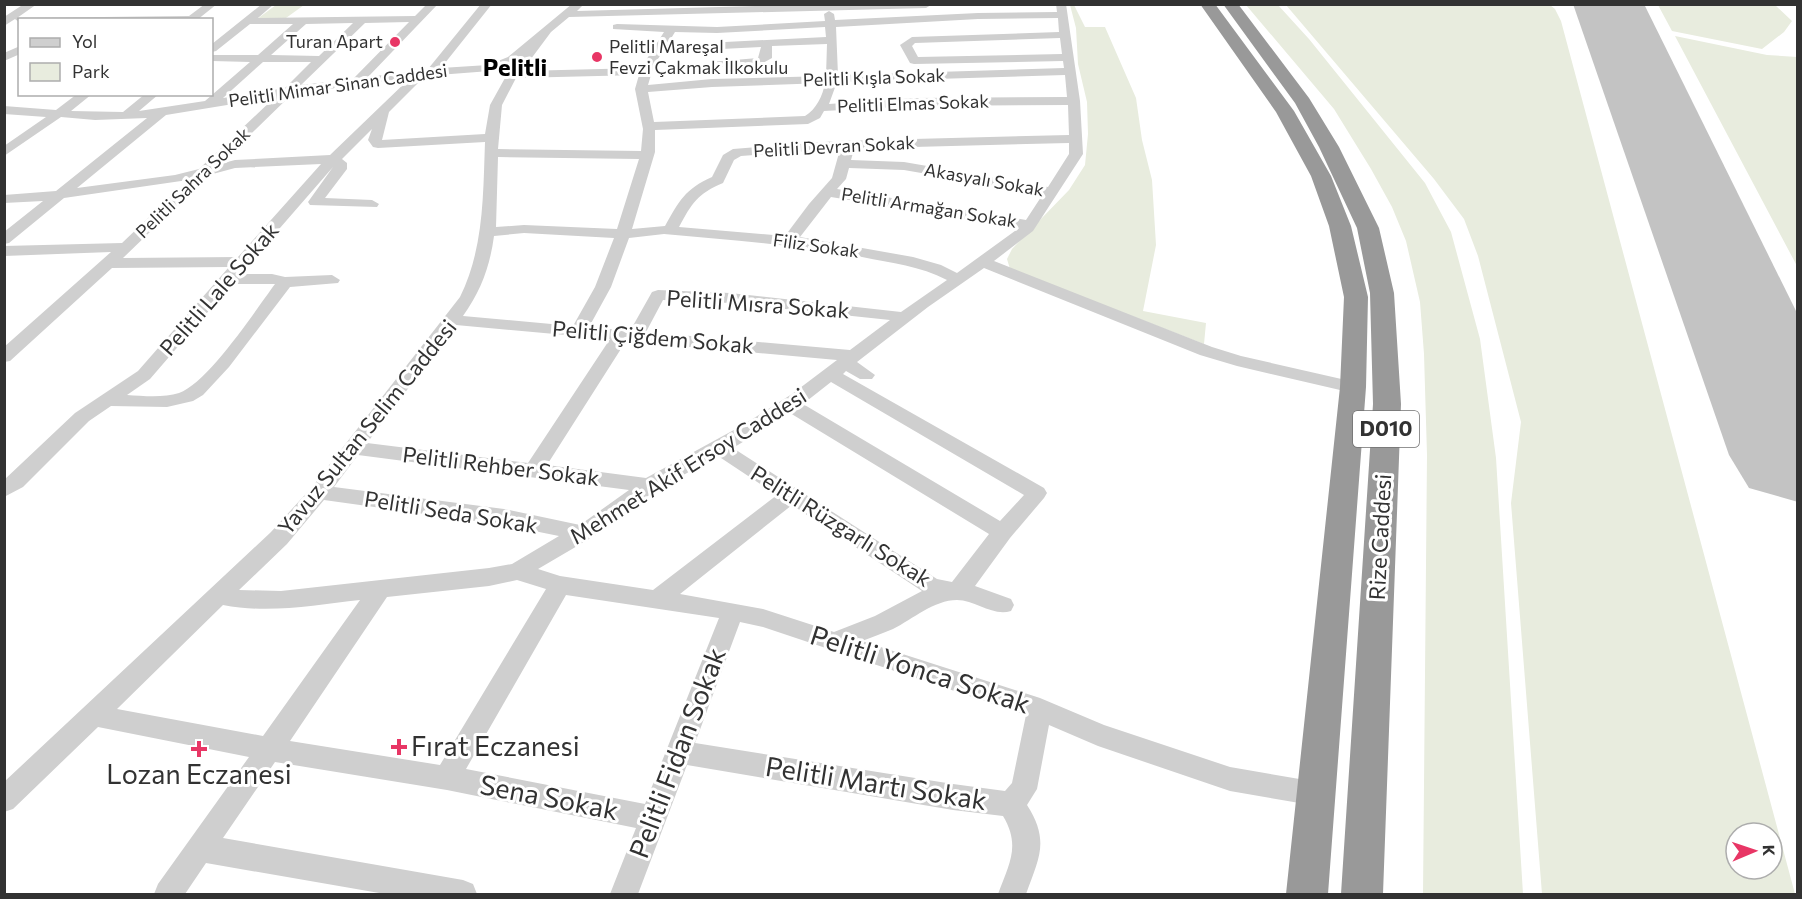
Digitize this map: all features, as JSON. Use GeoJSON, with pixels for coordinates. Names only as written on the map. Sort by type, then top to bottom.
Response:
{"type":"FeatureCollection","features":[{"type":"Feature","properties":{"kind":"highway","name":"Rize Caddesi"},"geometry":{"type":"LineString","coordinates":[[1213,6],[1285,111],[1322,176],[1340,226],[1356,297],[1353,387],[1307,894]]}},
{"type":"Feature","properties":{"kind":"highway","name":"Rize Caddesi"},"geometry":{"type":"LineString","coordinates":[[1213,6],[1303,102],[1329,147],[1368,228],[1383,293],[1387,404],[1362,894]]}},
{"type":"Feature","properties":{"kind":"street"},"geometry":{"type":"LineString","coordinates":[[12,20],[32,4]]}},
{"type":"Feature","properties":{"kind":"street"},"geometry":{"type":"LineString","coordinates":[[192,18],[212,4]]}},
{"type":"Feature","properties":{"kind":"street"},"geometry":{"type":"LineString","coordinates":[[213,48],[269,4]]}},
{"type":"Feature","properties":{"kind":"street"},"geometry":{"type":"LineString","coordinates":[[357,81],[432,4]]}},
{"type":"Feature","properties":{"kind":"street","name":"Pelitli Lale Sokak"},"geometry":{"type":"LineString","coordinates":[[4,490],[16,482],[82,417],[144,375],[332,159],[383,109],[427,72],[487,4]]}},
{"type":"Feature","properties":{"kind":"street","name":"Pelitli Mimar Sinan Caddesi"},"geometry":{"type":"LineString","coordinates":[[4,110],[125,116],[357,81],[427,72],[490,68],[506,63],[546,33],[579,4]]}},
{"type":"Feature","properties":{"kind":"street"},"geometry":{"type":"LineString","coordinates":[[567,14],[693,8],[926,5],[928,19]]}},
{"type":"Feature","properties":{"kind":"street","name":"Pelitli Elmas Sokak"},"geometry":{"type":"LineString","coordinates":[[819,108],[829,96],[832,40],[830,25],[820,7]]}},
{"type":"Feature","properties":{"kind":"street"},"geometry":{"type":"LineString","coordinates":[[672,28],[662,24],[665,16],[693,8]]}},
{"type":"Feature","properties":{"kind":"street"},"geometry":{"type":"LineString","coordinates":[[74,18],[92,9]]}},
{"type":"Feature","properties":{"kind":"street"},"geometry":{"type":"LineString","coordinates":[[156,18],[170,9]]}},
{"type":"Feature","properties":{"kind":"street"},"geometry":{"type":"LineString","coordinates":[[616,27],[717,30],[1062,10]]}},
{"type":"Feature","properties":{"kind":"street","name":"Mehmet Akif Ersoy Caddesi"},"geometry":{"type":"LineString","coordinates":[[218,595],[239,599],[281,600],[382,587],[489,577],[517,571],[582,533],[649,485],[789,404],[1030,225],[1053,192],[1076,154],[1077,139],[1062,10]]}},
{"type":"Feature","properties":{"kind":"street"},"geometry":{"type":"LineString","coordinates":[[248,21],[418,19]]}},
{"type":"Feature","properties":{"kind":"street"},"geometry":{"type":"LineString","coordinates":[[208,104],[304,20]]}},
{"type":"Feature","properties":{"kind":"street","name":"Pelitli Sahra Sokak"},"geometry":{"type":"LineString","coordinates":[[4,357],[126,247],[362,20]]}},
{"type":"Feature","properties":{"kind":"street"},"geometry":{"type":"LineString","coordinates":[[579,330],[603,287],[623,234],[647,155],[648,126],[641,89],[646,71],[672,28]]}},
{"type":"Feature","properties":{"kind":"street","name":"Yavuz Sultan Selim Caddesi"},"geometry":{"type":"LineString","coordinates":[[4,800],[279,538],[354,448],[452,320],[477,283],[487,232],[492,122],[497,102],[546,33]]}},
{"type":"Feature","properties":{"kind":"street"},"geometry":{"type":"LineString","coordinates":[[1066,35],[912,40],[906,45],[914,61],[1070,64]]}},
{"type":"Feature","properties":{"kind":"street"},"geometry":{"type":"LineString","coordinates":[[659,49],[832,40]]}},
{"type":"Feature","properties":{"kind":"street"},"geometry":{"type":"LineString","coordinates":[[714,64],[761,61],[766,58],[767,44]]}},
{"type":"Feature","properties":{"kind":"street"},"geometry":{"type":"LineString","coordinates":[[712,83],[716,46]]}},
{"type":"Feature","properties":{"kind":"street"},"geometry":{"type":"LineString","coordinates":[[4,58],[18,51]]}},
{"type":"Feature","properties":{"kind":"street"},"geometry":{"type":"LineString","coordinates":[[213,58],[322,59]]}},
{"type":"Feature","properties":{"kind":"street","name":"Pelitli Kışla Sokak"},"geometry":{"type":"LineString","coordinates":[[641,89],[712,83],[831,81],[1070,64]]}},
{"type":"Feature","properties":{"kind":"street"},"geometry":{"type":"LineString","coordinates":[[462,70],[515,75],[646,71]]}},
{"type":"Feature","properties":{"kind":"street"},"geometry":{"type":"LineString","coordinates":[[4,152],[83,96]]}},
{"type":"Feature","properties":{"kind":"street"},"geometry":{"type":"LineString","coordinates":[[125,116],[150,96]]}},
{"type":"Feature","properties":{"kind":"street","name":"Pelitli Elmas Sokak"},"geometry":{"type":"LineString","coordinates":[[819,108],[915,102],[1074,101]]}},
{"type":"Feature","properties":{"kind":"street"},"geometry":{"type":"LineString","coordinates":[[648,126],[808,120],[816,115],[819,108]]}},
{"type":"Feature","properties":{"kind":"street"},"geometry":{"type":"LineString","coordinates":[[383,109],[375,135],[378,144],[491,146],[647,155]]}},
{"type":"Feature","properties":{"kind":"street"},"geometry":{"type":"LineString","coordinates":[[4,240],[162,112]]}},
{"type":"Feature","properties":{"kind":"street","name":"Pelitli Devran Sokak"},"geometry":{"type":"LineString","coordinates":[[670,230],[684,205],[699,188],[718,180],[731,155],[738,152],[848,145],[1077,139]]}},
{"type":"Feature","properties":{"kind":"street"},"geometry":{"type":"LineString","coordinates":[[790,240],[839,179],[848,145]]}},
{"type":"Feature","properties":{"kind":"street"},"geometry":{"type":"LineString","coordinates":[[4,200],[175,179],[235,164],[332,159],[340,164],[340,169],[315,202],[372,204]]}},
{"type":"Feature","properties":{"kind":"street","name":"Akasyalı Sokak"},"geometry":{"type":"LineString","coordinates":[[843,164],[904,166],[1053,192]]}},
{"type":"Feature","properties":{"kind":"street","name":"Pelitli Armağan Sokak"},"geometry":{"type":"LineString","coordinates":[[827,192],[1030,225]]}},
{"type":"Feature","properties":{"kind":"street"},"geometry":{"type":"LineString","coordinates":[[487,232],[524,229],[623,234],[670,230]]}},
{"type":"Feature","properties":{"kind":"street","name":"Filiz Sokak"},"geometry":{"type":"LineString","coordinates":[[670,230],[790,240],[913,262],[936,268],[958,280]]}},
{"type":"Feature","properties":{"kind":"street"},"geometry":{"type":"LineString","coordinates":[[4,250],[126,247]]}},
{"type":"Feature","properties":{"kind":"street"},"geometry":{"type":"LineString","coordinates":[[109,263],[242,262]]}},
{"type":"Feature","properties":{"kind":"street"},"geometry":{"type":"LineString","coordinates":[[983,262],[1142,326],[1237,361],[1353,387]]}},
{"type":"Feature","properties":{"kind":"street"},"geometry":{"type":"LineString","coordinates":[[227,279],[272,279],[285,282],[332,280]]}},
{"type":"Feature","properties":{"kind":"street"},"geometry":{"type":"LineString","coordinates":[[104,400],[166,400],[188,397],[208,380],[285,282]]}},
{"type":"Feature","properties":{"kind":"street","name":"Pelitli Mısra Sokak"},"geometry":{"type":"LineString","coordinates":[[628,336],[658,295],[730,298],[905,317]]}},
{"type":"Feature","properties":{"kind":"street","name":"Pelitli Çiğdem Sokak"},"geometry":{"type":"LineString","coordinates":[[452,320],[579,330],[843,364]]}},
{"type":"Feature","properties":{"kind":"street"},"geometry":{"type":"LineString","coordinates":[[534,470],[628,336]]}},
{"type":"Feature","properties":{"kind":"street"},"geometry":{"type":"LineString","coordinates":[[843,364],[866,375]]}},
{"type":"Feature","properties":{"kind":"street"},"geometry":{"type":"LineString","coordinates":[[836,641],[884,623],[931,597],[958,591],[1002,532],[1037,493],[843,364]]}},
{"type":"Feature","properties":{"kind":"street"},"geometry":{"type":"LineString","coordinates":[[1313,394],[1353,387]]}},
{"type":"Feature","properties":{"kind":"street"},"geometry":{"type":"LineString","coordinates":[[789,404],[1002,532]]}},
{"type":"Feature","properties":{"kind":"street","name":"Pelitli Rüzgarlı Sokak"},"geometry":{"type":"LineString","coordinates":[[718,447],[932,587],[958,591],[1003,605]]}},
{"type":"Feature","properties":{"kind":"street","name":"Pelitli Rehber Sokak"},"geometry":{"type":"LineString","coordinates":[[354,448],[649,485]]}},
{"type":"Feature","properties":{"kind":"street","name":"Pelitli Seda Sokak"},"geometry":{"type":"LineString","coordinates":[[319,492],[504,517],[582,533]]}},
{"type":"Feature","properties":{"kind":"street"},"geometry":{"type":"LineString","coordinates":[[656,600],[791,495]]}},
{"type":"Feature","properties":{"kind":"street","name":"Pelitli Yonca Sokak"},"geometry":{"type":"LineString","coordinates":[[517,571],[560,585],[733,611],[763,618],[1040,709],[1098,735],[1230,779],[1317,794]]}},
{"type":"Feature","properties":{"kind":"street"},"geometry":{"type":"LineString","coordinates":[[447,778],[560,585]]}},
{"type":"Feature","properties":{"kind":"street"},"geometry":{"type":"LineString","coordinates":[[168,894],[382,587]]}},
{"type":"Feature","properties":{"kind":"street","name":"Pelitli Fidan Sokak"},"geometry":{"type":"LineString","coordinates":[[624,894],[651,818],[733,611]]}},
{"type":"Feature","properties":{"kind":"street","name":"Pelitli Martı Sokak"},"geometry":{"type":"LineString","coordinates":[[678,752],[953,797],[1011,804],[1024,789],[1040,709]]}},
{"type":"Feature","properties":{"kind":"street","name":"Sena Sokak"},"geometry":{"type":"LineString","coordinates":[[93,715],[269,749],[447,778],[651,818]]}},
{"type":"Feature","properties":{"kind":"street"},"geometry":{"type":"LineString","coordinates":[[1011,804],[1024,825],[1028,851],[1012,894]]}},
{"type":"Feature","properties":{"kind":"street"},"geometry":{"type":"LineString","coordinates":[[200,848],[398,889],[463,894]]}},
{"type":"Feature","properties":{"kind":"green space"},"geometry":{"type":"Polygon","coordinates":[[[276,5],[304,5],[286,18],[257,19],[276,5]]]}},
{"type":"Feature","properties":{"kind":"green space"},"geometry":{"type":"Polygon","coordinates":[[[1070,5],[1074,5],[1085,27],[1105,27],[1136,98],[1142,140],[1152,180],[1156,245],[1143,311],[1206,323],[1204,344],[1010,269],[1007,259],[1012,249],[1069,190],[1085,165],[1088,134],[1087,102],[1078,64],[1076,28],[1070,5]]]}},
{"type":"Feature","properties":{"kind":"green space"},"geometry":{"type":"Polygon","coordinates":[[[1246,5],[1278,5],[1309,39],[1425,183],[1451,232],[1480,339],[1496,458],[1523,894],[1423,894],[1427,455],[1420,302],[1406,241],[1392,207],[1371,169],[1334,109],[1246,5]]]}},
{"type":"Feature","properties":{"kind":"green space"},"geometry":{"type":"Polygon","coordinates":[[[1286,5],[1550,5],[1555,9],[1561,21],[1775,821],[1724,821],[1724,881],[1784,881],[1784,853],[1795,894],[1542,894],[1511,503],[1521,422],[1478,256],[1464,219],[1434,179],[1286,5]]]}},
{"type":"Feature","properties":{"kind":"green space"},"geometry":{"type":"Polygon","coordinates":[[[1658,5],[1775,5],[1792,21],[1784,32],[1762,49],[1672,31],[1658,5]]]}},
{"type":"Feature","properties":{"kind":"green space"},"geometry":{"type":"Polygon","coordinates":[[[1675,36],[1767,55],[1797,57],[1797,266],[1675,36]]]}},
{"type":"Feature","properties":{"kind":"taxiway"},"geometry":{"type":"LineString","coordinates":[[1595,4],[1614,16]]}},
{"type":"Feature","properties":{"kind":"runway"},"geometry":{"type":"LineString","coordinates":[[1608,4],[1798,455]]}},
{"type":"Feature","properties":{"kind":"place","name":"Turan Apart"},"geometry":{"type":"Point","coordinates":[395,42]}},
{"type":"Feature","properties":{"kind":"place","name":"Pelitli Mareşal Fevzi Çakmak İlkokulu"},"geometry":{"type":"Point","coordinates":[597,57]}},
{"type":"Feature","properties":{"kind":"place","name":"Fırat Eczanesi"},"geometry":{"type":"Point","coordinates":[399,747]}},
{"type":"Feature","properties":{"kind":"place","name":"Lozan Eczanesi"},"geometry":{"type":"Point","coordinates":[199,749]}},
{"type":"Feature","properties":{"kind":"district","name":"Pelitli"},"geometry":{"type":"Point","coordinates":[515,68]}}]}
